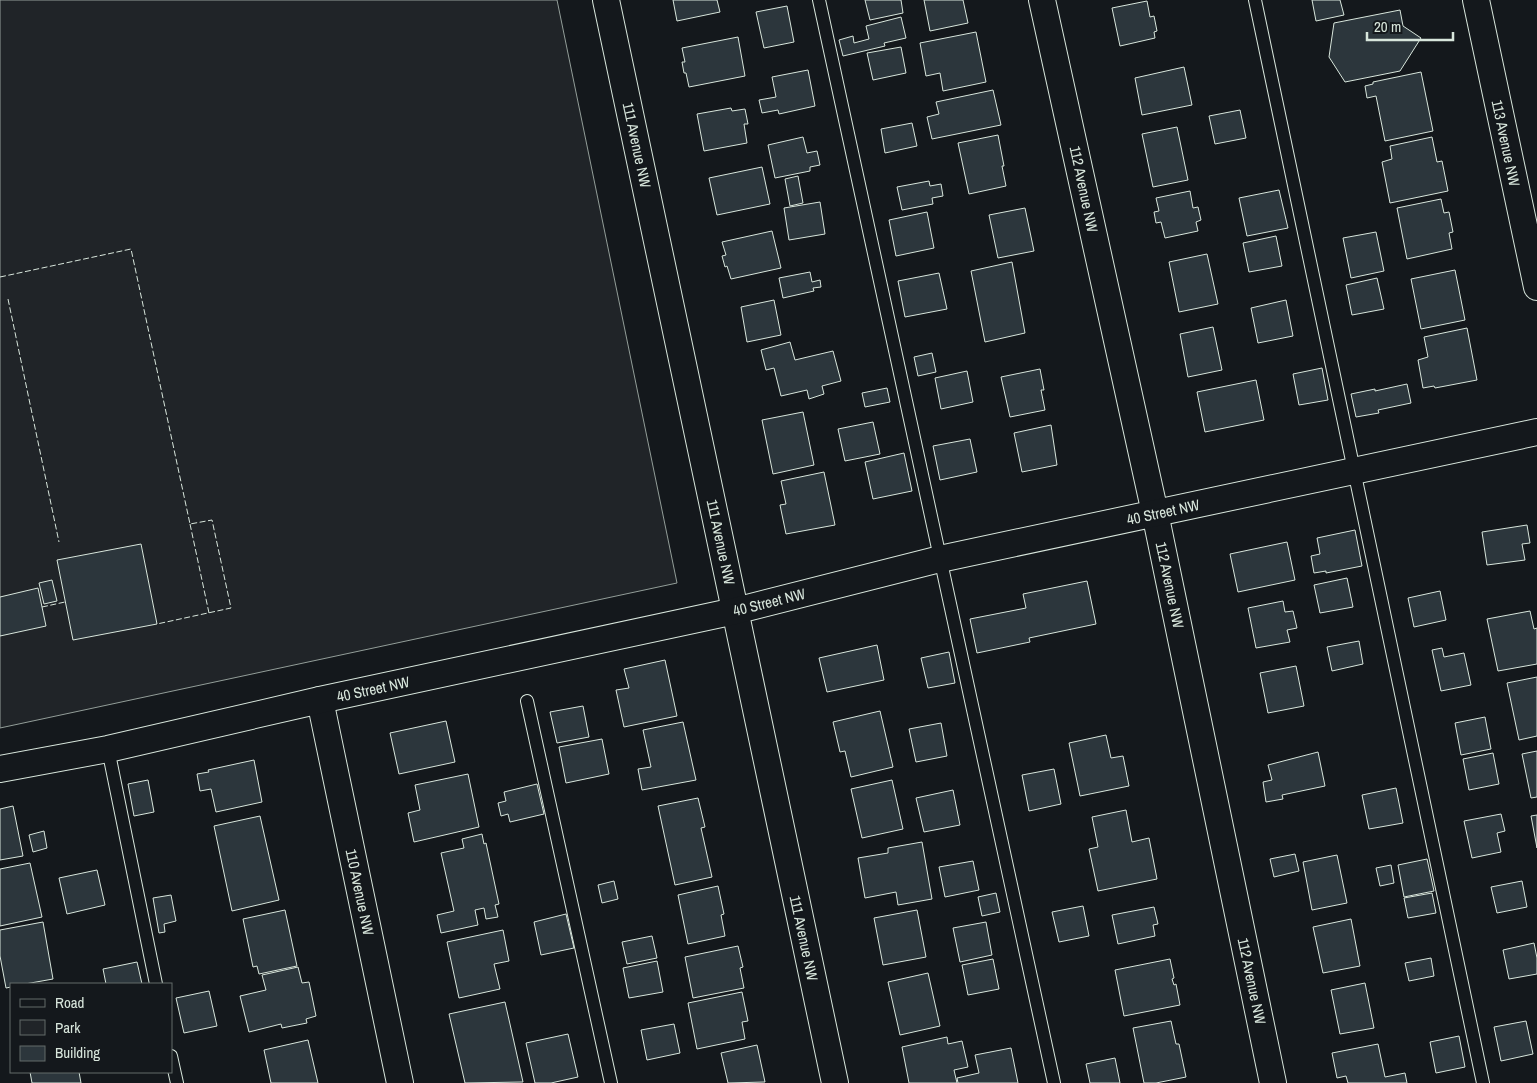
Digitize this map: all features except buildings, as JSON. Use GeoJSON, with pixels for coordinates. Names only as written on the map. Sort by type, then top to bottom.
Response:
{"type":"FeatureCollection","features":[{"type":"Feature","properties":{"kind":"street","name":"111 Avenue NW"},"geometry":{"type":"LineString","coordinates":[[606,0],[835,1083]]}},
{"type":"Feature","properties":{"kind":"street","name":"112 Avenue NW"},"geometry":{"type":"LineString","coordinates":[[1042,0],[1155,513],[1273,1083]]}},
{"type":"Feature","properties":{"kind":"street","name":"113 Avenue NW"},"geometry":{"type":"LineString","coordinates":[[1476,0],[1537,287]]}},
{"type":"Feature","properties":{"kind":"street","name":"40 Street NW"},"geometry":{"type":"LineString","coordinates":[[0,769],[108,749],[320,700],[735,611],[940,559],[1537,432]]}},
{"type":"Feature","properties":{"kind":"street","name":"110 Avenue NW"},"geometry":{"type":"LineString","coordinates":[[320,700],[400,1083]]}},
{"type":"Feature","properties":{"kind":"lane"},"geometry":{"type":"LineString","coordinates":[[819,0],[1054,1083]]}},
{"type":"Feature","properties":{"kind":"lane"},"geometry":{"type":"LineString","coordinates":[[1255,0],[1484,1083]]}},
{"type":"Feature","properties":{"kind":"lane"},"geometry":{"type":"LineString","coordinates":[[527,702],[611,1083]]}},
{"type":"Feature","properties":{"kind":"lane"},"geometry":{"type":"LineString","coordinates":[[108,749],[156,983]]}},
{"type":"Feature","properties":{"kind":"lane"},"geometry":{"type":"LineString","coordinates":[[172,1060],[177,1083]]}},
{"type":"Feature","properties":{"kind":"green space"},"geometry":{"type":"Polygon","coordinates":[[[0,0],[557,0],[677,583],[0,728],[0,0]]]}},
{"type":"Feature","properties":{"kind":"fence"},"geometry":{"type":"LineString","coordinates":[[0,277],[131,249],[190,524],[212,520],[231,608],[157,624]]}},
{"type":"Feature","properties":{"kind":"fence"},"geometry":{"type":"LineString","coordinates":[[8,299],[59,542]]}},
{"type":"Feature","properties":{"kind":"fence"},"geometry":{"type":"LineString","coordinates":[[190,524],[209,613]]}},
{"type":"Feature","properties":{"kind":"fence"},"geometry":{"type":"LineString","coordinates":[[42,607],[65,602]]}}]}
